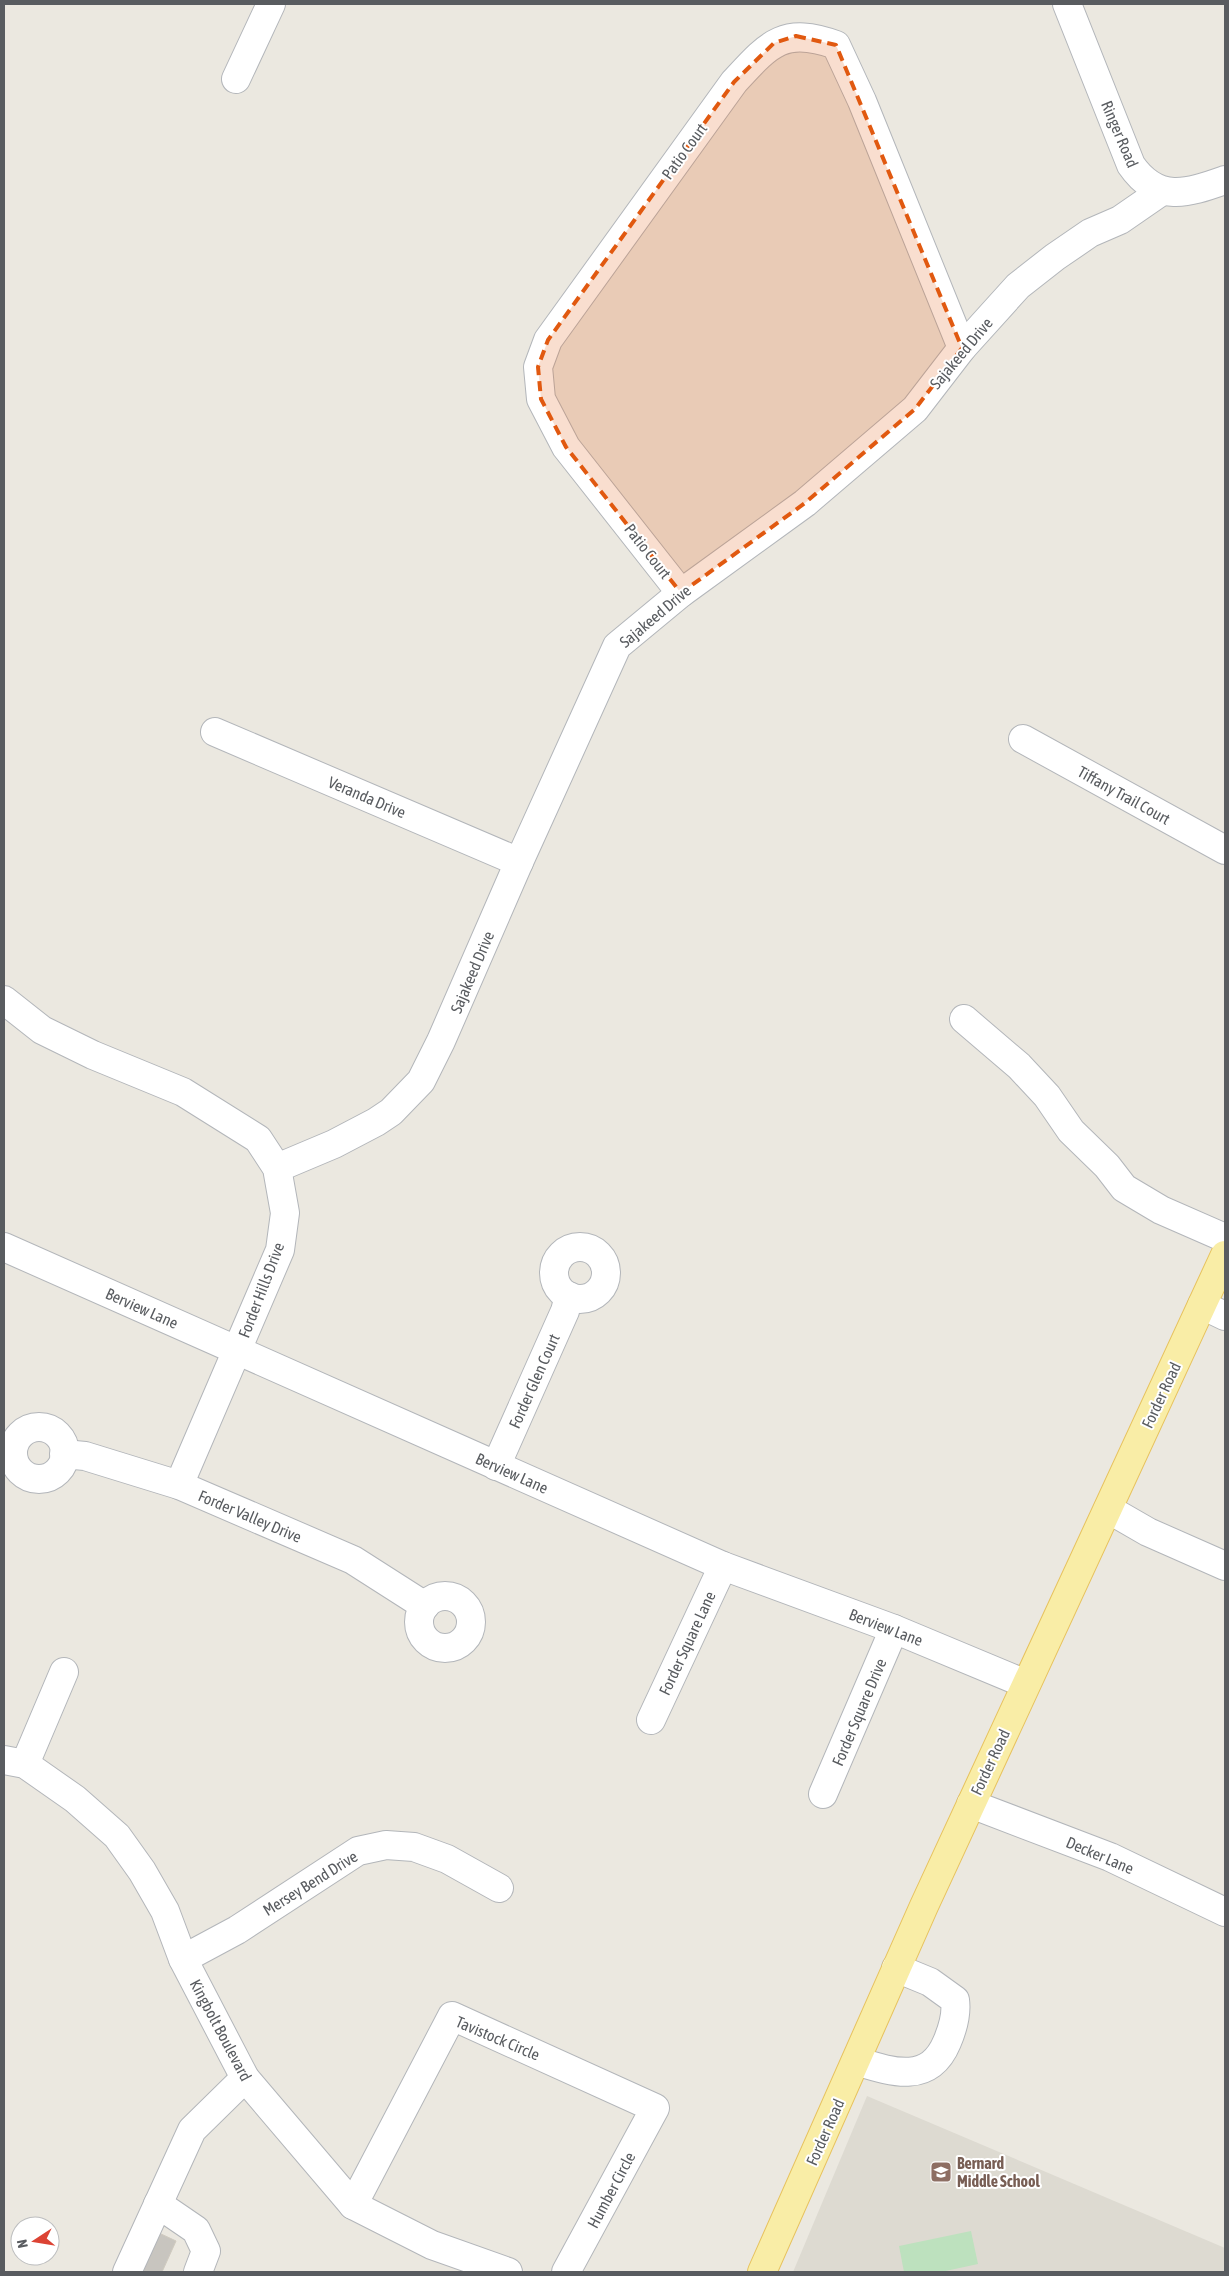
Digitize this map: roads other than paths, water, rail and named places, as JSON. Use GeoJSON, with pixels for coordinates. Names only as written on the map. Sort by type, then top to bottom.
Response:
{"type":"FeatureCollection","features":[{"type":"Feature","properties":{"kind":"main road","name":"Forder Road"},"geometry":{"type":"LineString","coordinates":[[762,2272],[896,1968],[1108,1509],[1214,1310],[1225,1255]]}},
{"type":"Feature","properties":{"kind":"street"},"geometry":{"type":"LineString","coordinates":[[236,80],[271,4]]}},
{"type":"Feature","properties":{"kind":"street","name":"Ringer Road"},"geometry":{"type":"LineString","coordinates":[[1067,4],[1131,166],[1140,178],[1162,191]]}},
{"type":"Feature","properties":{"kind":"street","name":"Patio Court"},"geometry":{"type":"LineString","coordinates":[[681,593],[566,447],[541,398],[538,366],[548,340],[734,82],[754,60],[774,43],[796,36],[822,40],[836,45],[866,110],[962,348]]}},
{"type":"Feature","properties":{"kind":"street"},"geometry":{"type":"LineString","coordinates":[[1162,191],[1171,193],[1192,190],[1225,180]]}},
{"type":"Feature","properties":{"kind":"street","name":"Sajakeed Drive"},"geometry":{"type":"LineString","coordinates":[[277,1168],[334,1144],[376,1122],[391,1112],[421,1081],[442,1042],[519,862],[617,646],[681,593],[806,502],[916,409],[962,348],[1018,286],[1090,233],[1120,220],[1162,191]]}},
{"type":"Feature","properties":{"kind":"street","name":"Veranda Drive"},"geometry":{"type":"LineString","coordinates":[[215,732],[519,862]]}},
{"type":"Feature","properties":{"kind":"street","name":"Tiffany Trail Court"},"geometry":{"type":"LineString","coordinates":[[1023,739],[1225,850]]}},
{"type":"Feature","properties":{"kind":"street","name":"Forder Hills Drive"},"geometry":{"type":"LineString","coordinates":[[4,1000],[42,1030],[93,1055],[183,1092],[258,1140],[277,1168],[285,1213],[280,1250],[179,1485]]}},
{"type":"Feature","properties":{"kind":"street"},"geometry":{"type":"LineString","coordinates":[[964,1019],[1019,1066],[1047,1096],[1071,1131],[1107,1166],[1124,1188],[1161,1210],[1225,1238]]}},
{"type":"Feature","properties":{"kind":"street","name":"Berview Lane"},"geometry":{"type":"LineString","coordinates":[[4,1247],[723,1566],[894,1629],[1026,1684]]}},
{"type":"Feature","properties":{"kind":"street","name":"Forder Glen Court"},"geometry":{"type":"LineString","coordinates":[[496,1466],[565,1311],[569,1296]]}},
{"type":"Feature","properties":{"kind":"street","name":"Forder Valley Drive"},"geometry":{"type":"LineString","coordinates":[[64,1454],[85,1456],[179,1485],[353,1560],[425,1606]]}},
{"type":"Feature","properties":{"kind":"street"},"geometry":{"type":"LineString","coordinates":[[1108,1509],[1148,1532],[1225,1566]]}},
{"type":"Feature","properties":{"kind":"street","name":"Forder Square Lane"},"geometry":{"type":"LineString","coordinates":[[651,1720],[723,1566]]}},
{"type":"Feature","properties":{"kind":"street","name":"Forder Square Drive"},"geometry":{"type":"LineString","coordinates":[[823,1794],[894,1629]]}},
{"type":"Feature","properties":{"kind":"street"},"geometry":{"type":"LineString","coordinates":[[14,1762],[64,1672]]}},
{"type":"Feature","properties":{"kind":"street","name":"Kingbolt Boulevard"},"geometry":{"type":"LineString","coordinates":[[14,1762],[75,1799],[117,1836],[142,1871],[165,1911],[183,1959],[245,2078],[353,2205],[432,2245],[508,2272]]}},
{"type":"Feature","properties":{"kind":"street","name":"Decker Lane"},"geometry":{"type":"LineString","coordinates":[[971,1804],[1110,1857],[1225,1912]]}},
{"type":"Feature","properties":{"kind":"street","name":"Mersey Bend Drive"},"geometry":{"type":"LineString","coordinates":[[183,1959],[237,1930],[358,1851],[386,1845],[414,1848],[447,1859],[498,1888]]}},
{"type":"Feature","properties":{"kind":"street"},"geometry":{"type":"LineString","coordinates":[[856,2061],[891,2072],[909,2072],[923,2068],[933,2063],[942,2053],[951,2033],[956,2010],[955,2000],[930,1982],[896,1968]]}},
{"type":"Feature","properties":{"kind":"street","name":"Tavistock Circle"},"geometry":{"type":"LineString","coordinates":[[353,2205],[452,2016],[655,2108]]}},
{"type":"Feature","properties":{"kind":"street"},"geometry":{"type":"LineString","coordinates":[[127,2272],[192,2130],[245,2078]]}},
{"type":"Feature","properties":{"kind":"street","name":"Humber Circle"},"geometry":{"type":"LineString","coordinates":[[566,2272],[655,2108]]}},
{"type":"Feature","properties":{"kind":"street"},"geometry":{"type":"LineString","coordinates":[[158,2204],[196,2230],[206,2251],[198,2272]]}},
{"type":"Feature","properties":{"kind":"place","name":"Bernard Middle School"},"geometry":{"type":"Point","coordinates":[941,2172]}}]}
